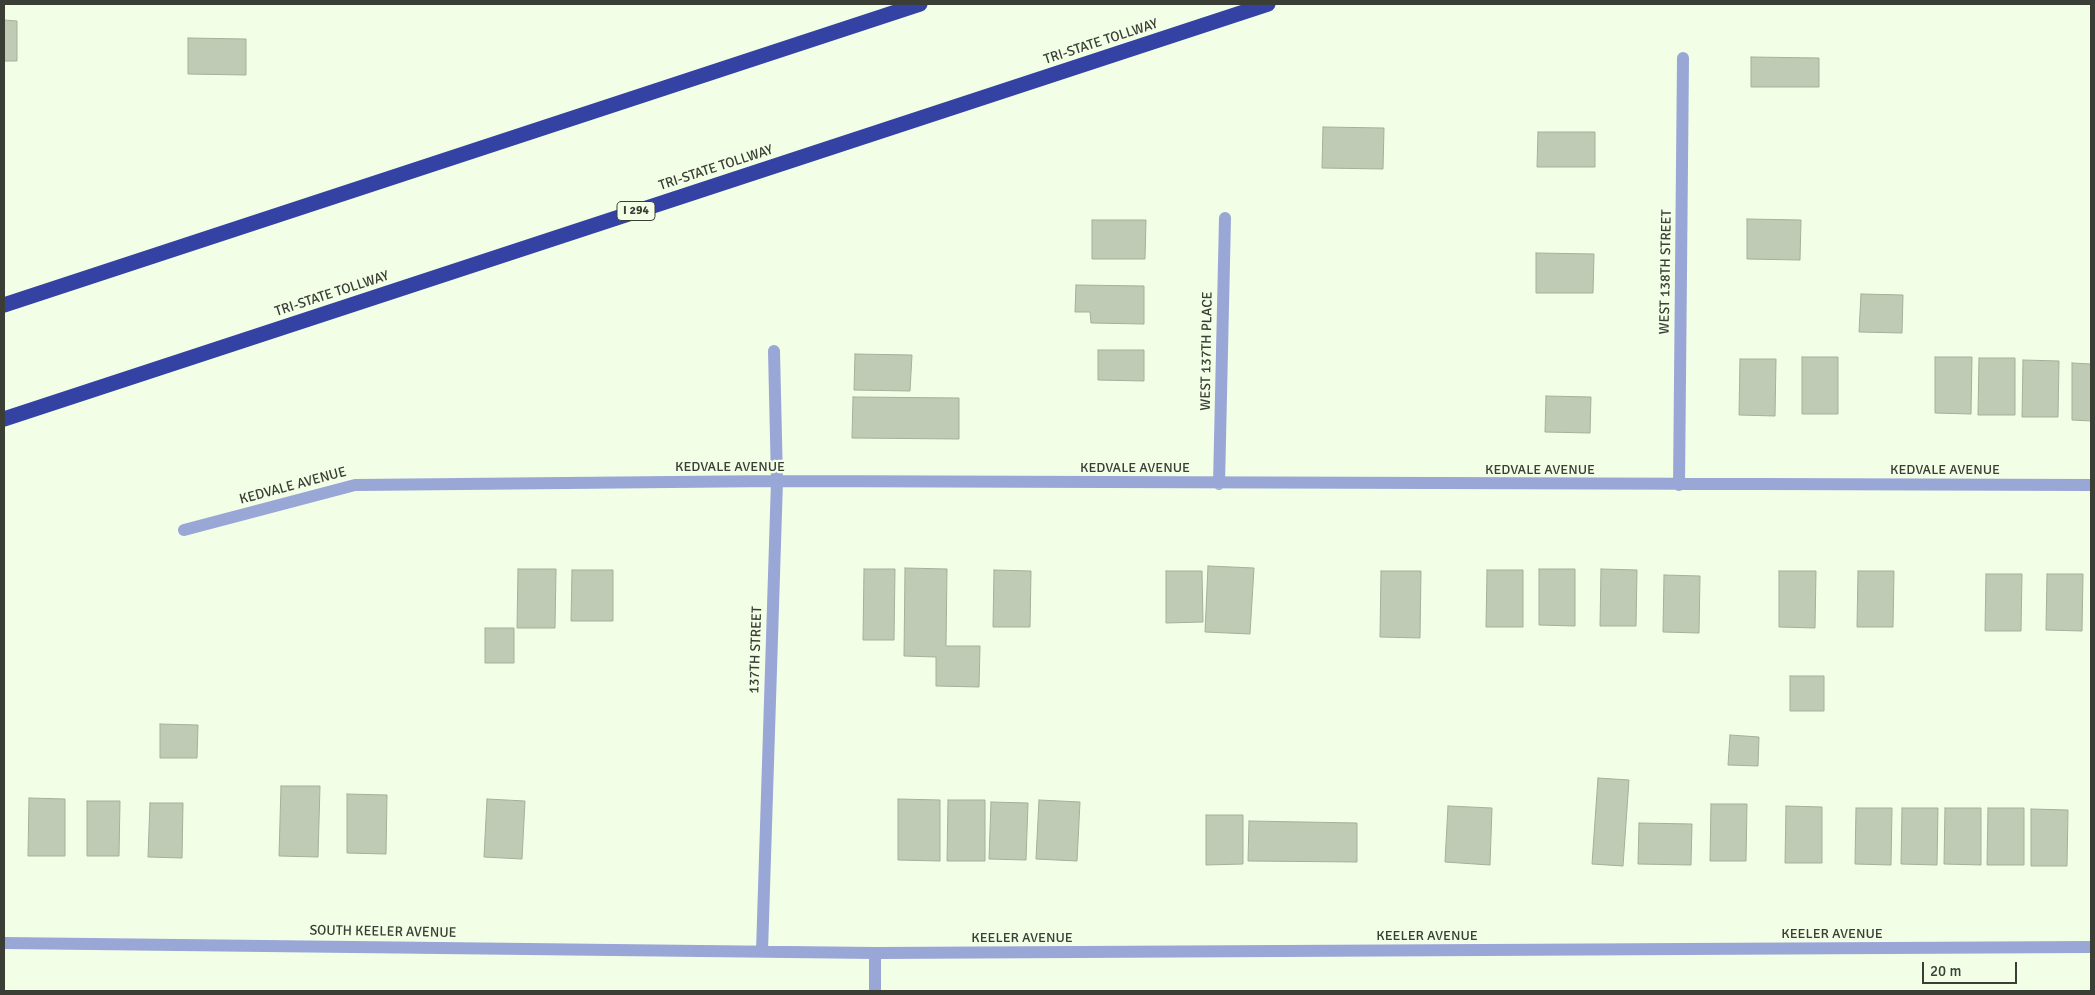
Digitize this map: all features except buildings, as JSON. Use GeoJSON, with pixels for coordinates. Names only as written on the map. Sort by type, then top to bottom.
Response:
{"type":"FeatureCollection","features":[{"type":"Feature","properties":{"kind":"highway"},"geometry":{"type":"LineString","coordinates":[[4,304],[920,4]]}},
{"type":"Feature","properties":{"kind":"highway","name":"TRI-STATE TOLLWAY"},"geometry":{"type":"LineString","coordinates":[[4,419],[1268,4]]}},
{"type":"Feature","properties":{"kind":"street","name":"WEST 138TH STREET"},"geometry":{"type":"LineString","coordinates":[[1679,486],[1683,58]]}},
{"type":"Feature","properties":{"kind":"street","name":"WEST 137TH PLACE"},"geometry":{"type":"LineString","coordinates":[[1218,484],[1225,218]]}},
{"type":"Feature","properties":{"kind":"street","name":"137TH STREET"},"geometry":{"type":"LineString","coordinates":[[762,951],[777,481],[774,351]]}},
{"type":"Feature","properties":{"kind":"street","name":"KEDVALE AVENUE"},"geometry":{"type":"LineString","coordinates":[[184,530],[355,485],[777,481],[1679,486],[2091,485]]}},
{"type":"Feature","properties":{"kind":"street","name":"SOUTH KEELER AVENUE"},"geometry":{"type":"LineString","coordinates":[[4,943],[762,951]]}},
{"type":"Feature","properties":{"kind":"street","name":"KEELER AVENUE"},"geometry":{"type":"LineString","coordinates":[[762,951],[875,953],[2091,948]]}},
{"type":"Feature","properties":{"kind":"street"},"geometry":{"type":"LineString","coordinates":[[875,953],[875,991]]}}]}
